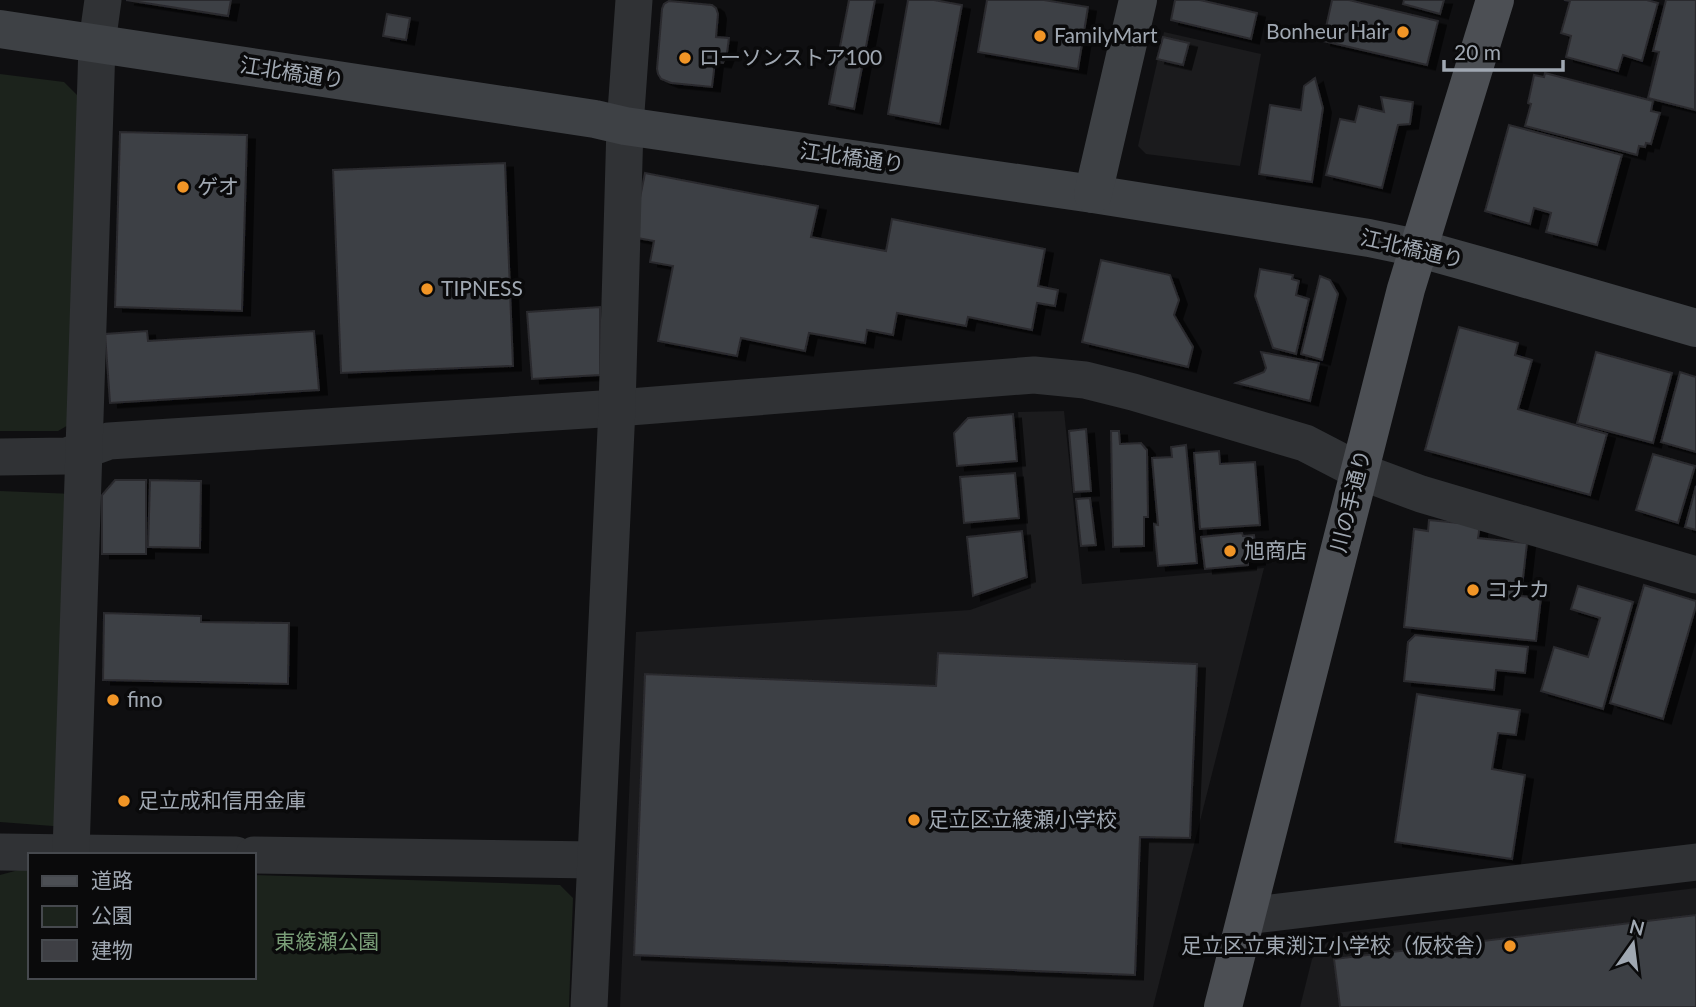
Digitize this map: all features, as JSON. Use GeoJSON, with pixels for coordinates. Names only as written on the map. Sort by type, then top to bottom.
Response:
{"type":"FeatureCollection","features":[{"type":"Feature","properties":{"kind":"main road"},"geometry":{"type":"LineString","coordinates":[[1093,194],[1138,0]]}},
{"type":"Feature","properties":{"kind":"main road","name":"川の手通り"},"geometry":{"type":"LineString","coordinates":[[1223,1007],[1418,248],[1495,0]]}},
{"type":"Feature","properties":{"kind":"main road","name":"江北橋通り"},"geometry":{"type":"LineString","coordinates":[[0,29],[1369,238],[1418,248],[1696,328]]}},
{"type":"Feature","properties":{"kind":"street"},"geometry":{"type":"LineString","coordinates":[[71,852],[97,43],[103,0]]}},
{"type":"Feature","properties":{"kind":"street"},"geometry":{"type":"LineString","coordinates":[[589,1007],[617,408],[625,126],[634,0]]}},
{"type":"Feature","properties":{"kind":"street"},"geometry":{"type":"LineString","coordinates":[[0,457],[67,456],[109,441],[617,408],[1034,375],[1085,380],[1133,392],[1305,443],[1359,471],[1421,494],[1696,575]]}},
{"type":"Feature","properties":{"kind":"street"},"geometry":{"type":"LineString","coordinates":[[0,852],[126,853]]}},
{"type":"Feature","properties":{"kind":"street"},"geometry":{"type":"LineString","coordinates":[[256,855],[595,860]]}},
{"type":"Feature","properties":{"kind":"street"},"geometry":{"type":"LineString","coordinates":[[1246,916],[1696,862]]}},
{"type":"Feature","properties":{"kind":"shaded area"},"geometry":{"type":"Polygon","coordinates":[[[1164,32],[1261,54],[1240,166],[1146,154],[1138,146],[1164,32]]]}},
{"type":"Feature","properties":{"kind":"shaded area","name":"足立区立綾瀬小学校"},"geometry":{"type":"Polygon","coordinates":[[[1064,411],[1082,584],[1264,568],[1153,1007],[620,1007],[636,632],[970,610],[1031,588],[1018,412],[1064,411]]]}},
{"type":"Feature","properties":{"kind":"shaded area","name":"足立区立東渕江小学校（仮校舎）"},"geometry":{"type":"Polygon","coordinates":[[[1696,888],[1696,1007],[1300,1007],[1312,959],[1336,933],[1696,888]]]}},
{"type":"Feature","properties":{"kind":"green space"},"geometry":{"type":"Polygon","coordinates":[[[0,74],[64,82],[80,98],[70,424],[58,431],[0,431],[0,74]]]}},
{"type":"Feature","properties":{"kind":"green space"},"geometry":{"type":"Polygon","coordinates":[[[0,491],[74,494],[66,827],[0,822],[0,491]]]}},
{"type":"Feature","properties":{"kind":"green space","name":"東綾瀬公園"},"geometry":{"type":"Polygon","coordinates":[[[28,868],[28,979],[256,979],[256,875],[560,885],[573,898],[569,1007],[0,1007],[0,875],[28,868]]]}},
{"type":"Feature","properties":{"kind":"building"},"geometry":{"type":"Polygon","coordinates":[[[126,0],[231,0],[228,16],[126,0]]]}},
{"type":"Feature","properties":{"kind":"building"},"geometry":{"type":"Polygon","coordinates":[[[849,0],[875,0],[854,109],[829,104],[849,0]]]}},
{"type":"Feature","properties":{"kind":"building"},"geometry":{"type":"Polygon","coordinates":[[[908,0],[934,0],[962,5],[940,124],[888,114],[908,0]]]}},
{"type":"Feature","properties":{"kind":"building"},"geometry":{"type":"Polygon","coordinates":[[[987,0],[1044,0],[1088,7],[1078,69],[978,52],[987,0]]]}},
{"type":"Feature","properties":{"kind":"building"},"geometry":{"type":"Polygon","coordinates":[[[1175,0],[1200,0],[1257,13],[1251,39],[1171,20],[1175,0]]]}},
{"type":"Feature","properties":{"kind":"building"},"geometry":{"type":"Polygon","coordinates":[[[1332,0],[1349,0],[1438,21],[1427,65],[1323,41],[1332,0]]]}},
{"type":"Feature","properties":{"kind":"building"},"geometry":{"type":"Polygon","coordinates":[[[1404,0],[1444,0],[1440,14],[1403,4],[1404,0]]]}},
{"type":"Feature","properties":{"kind":"building"},"geometry":{"type":"Polygon","coordinates":[[[1564,0],[1647,0],[1658,3],[1642,61],[1623,55],[1618,71],[1566,57],[1571,36],[1561,33],[1570,1],[1564,0]]]}},
{"type":"Feature","properties":{"kind":"building"},"geometry":{"type":"Polygon","coordinates":[[[1666,0],[1696,0],[1695,110],[1648,98],[1659,52],[1653,51],[1666,0]]]}},
{"type":"Feature","properties":{"kind":"building"},"geometry":{"type":"Polygon","coordinates":[[[669,1],[712,5],[716,8],[716,37],[729,38],[723,63],[715,62],[712,87],[671,83],[661,79],[658,74],[662,9],[669,1]]]}},
{"type":"Feature","properties":{"kind":"building"},"geometry":{"type":"Polygon","coordinates":[[[387,14],[410,18],[406,40],[383,36],[387,14]]]}},
{"type":"Feature","properties":{"kind":"building"},"geometry":{"type":"Polygon","coordinates":[[[1163,37],[1189,43],[1183,65],[1157,59],[1163,37]]]}},
{"type":"Feature","properties":{"kind":"building"},"geometry":{"type":"Polygon","coordinates":[[[1545,73],[1653,101],[1651,111],[1660,113],[1651,144],[1639,146],[1637,155],[1525,126],[1534,75],[1544,77],[1545,73]]]}},
{"type":"Feature","properties":{"kind":"building"},"geometry":{"type":"Polygon","coordinates":[[[1315,78],[1323,108],[1312,182],[1259,174],[1270,105],[1301,110],[1304,86],[1315,78]]]}},
{"type":"Feature","properties":{"kind":"building"},"geometry":{"type":"Polygon","coordinates":[[[1381,97],[1413,102],[1410,124],[1398,125],[1382,188],[1326,175],[1340,119],[1355,122],[1359,106],[1384,112],[1381,97]]]}},
{"type":"Feature","properties":{"kind":"building"},"geometry":{"type":"Polygon","coordinates":[[[1509,125],[1622,155],[1597,245],[1546,232],[1551,213],[1534,208],[1530,224],[1485,211],[1509,125]]]}},
{"type":"Feature","properties":{"kind":"building"},"geometry":{"type":"Polygon","coordinates":[[[120,132],[247,135],[242,311],[115,307],[120,132]]]}},
{"type":"Feature","properties":{"kind":"building"},"geometry":{"type":"Polygon","coordinates":[[[505,163],[513,366],[341,373],[333,170],[505,163]]]}},
{"type":"Feature","properties":{"kind":"building"},"geometry":{"type":"Polygon","coordinates":[[[645,173],[818,206],[811,237],[886,251],[892,219],[1045,249],[1038,286],[1058,290],[1055,306],[1037,303],[1032,330],[968,317],[966,326],[897,313],[893,335],[867,330],[865,343],[809,333],[805,351],[741,338],[737,356],[658,341],[673,266],[650,262],[654,241],[632,237],[645,173]]]}},
{"type":"Feature","properties":{"kind":"building"},"geometry":{"type":"Polygon","coordinates":[[[1101,260],[1170,275],[1179,300],[1174,315],[1193,347],[1188,367],[1082,342],[1101,260]]]}},
{"type":"Feature","properties":{"kind":"building"},"geometry":{"type":"Polygon","coordinates":[[[1260,269],[1293,275],[1292,279],[1299,281],[1296,295],[1309,299],[1296,354],[1273,348],[1255,296],[1260,269]]]}},
{"type":"Feature","properties":{"kind":"building"},"geometry":{"type":"Polygon","coordinates":[[[1320,276],[1330,280],[1338,294],[1322,360],[1301,354],[1320,276]]]}},
{"type":"Feature","properties":{"kind":"building"},"geometry":{"type":"Polygon","coordinates":[[[600,307],[600,375],[532,379],[527,312],[600,307]]]}},
{"type":"Feature","properties":{"kind":"building"},"geometry":{"type":"Polygon","coordinates":[[[1459,327],[1518,343],[1515,355],[1532,360],[1518,409],[1607,434],[1590,495],[1425,450],[1459,327]]]}},
{"type":"Feature","properties":{"kind":"building"},"geometry":{"type":"Polygon","coordinates":[[[147,331],[148,341],[314,331],[319,390],[110,403],[105,334],[147,331]]]}},
{"type":"Feature","properties":{"kind":"building"},"geometry":{"type":"Polygon","coordinates":[[[1261,352],[1319,363],[1310,401],[1236,383],[1264,372],[1266,368],[1261,352]]]}},
{"type":"Feature","properties":{"kind":"building"},"geometry":{"type":"Polygon","coordinates":[[[1596,352],[1672,373],[1653,443],[1577,423],[1596,352]]]}},
{"type":"Feature","properties":{"kind":"building"},"geometry":{"type":"Polygon","coordinates":[[[1680,372],[1696,377],[1696,452],[1661,442],[1680,372]]]}},
{"type":"Feature","properties":{"kind":"building"},"geometry":{"type":"Polygon","coordinates":[[[1013,414],[1017,461],[957,466],[954,433],[968,418],[1013,414]]]}},
{"type":"Feature","properties":{"kind":"building"},"geometry":{"type":"Polygon","coordinates":[[[1086,429],[1091,491],[1074,492],[1069,431],[1086,429]]]}},
{"type":"Feature","properties":{"kind":"building"},"geometry":{"type":"Polygon","coordinates":[[[1111,431],[1119,431],[1120,444],[1141,443],[1147,450],[1148,517],[1144,517],[1144,546],[1113,547],[1111,431]]]}},
{"type":"Feature","properties":{"kind":"building"},"geometry":{"type":"Polygon","coordinates":[[[1186,445],[1197,563],[1158,566],[1154,524],[1158,525],[1152,458],[1172,457],[1171,447],[1186,445]]]}},
{"type":"Feature","properties":{"kind":"building"},"geometry":{"type":"Polygon","coordinates":[[[1219,451],[1220,464],[1255,462],[1260,525],[1200,529],[1194,453],[1219,451]]]}},
{"type":"Feature","properties":{"kind":"building"},"geometry":{"type":"Polygon","coordinates":[[[1653,454],[1695,466],[1678,523],[1636,510],[1653,454]]]}},
{"type":"Feature","properties":{"kind":"building"},"geometry":{"type":"Polygon","coordinates":[[[1015,473],[1019,518],[964,523],[960,477],[1015,473]]]}},
{"type":"Feature","properties":{"kind":"building"},"geometry":{"type":"Polygon","coordinates":[[[115,480],[146,480],[146,554],[102,554],[102,495],[115,480]]]}},
{"type":"Feature","properties":{"kind":"building"},"geometry":{"type":"Polygon","coordinates":[[[150,480],[201,481],[200,548],[148,547],[150,480]]]}},
{"type":"Feature","properties":{"kind":"building"},"geometry":{"type":"Polygon","coordinates":[[[1696,486],[1696,530],[1685,527],[1696,486]]]}},
{"type":"Feature","properties":{"kind":"building"},"geometry":{"type":"Polygon","coordinates":[[[1090,498],[1096,545],[1081,546],[1076,499],[1090,498]]]}},
{"type":"Feature","properties":{"kind":"building"},"geometry":{"type":"Polygon","coordinates":[[[1429,520],[1480,525],[1478,538],[1527,543],[1521,596],[1541,598],[1536,641],[1404,627],[1414,529],[1428,531],[1429,520]]]}},
{"type":"Feature","properties":{"kind":"building"},"geometry":{"type":"Polygon","coordinates":[[[1022,531],[1027,577],[973,596],[967,537],[1022,531]]]}},
{"type":"Feature","properties":{"kind":"building"},"geometry":{"type":"Polygon","coordinates":[[[1242,533],[1243,536],[1254,535],[1257,560],[1248,561],[1248,565],[1205,569],[1201,537],[1242,533]]]}},
{"type":"Feature","properties":{"kind":"building"},"geometry":{"type":"Polygon","coordinates":[[[1644,585],[1696,601],[1663,719],[1610,703],[1644,585]]]}},
{"type":"Feature","properties":{"kind":"building"},"geometry":{"type":"Polygon","coordinates":[[[1578,586],[1633,602],[1603,709],[1541,691],[1554,647],[1588,657],[1600,618],[1571,609],[1578,586]]]}},
{"type":"Feature","properties":{"kind":"building"},"geometry":{"type":"Polygon","coordinates":[[[104,613],[201,616],[201,622],[289,623],[288,684],[103,680],[104,613]]]}},
{"type":"Feature","properties":{"kind":"building"},"geometry":{"type":"Polygon","coordinates":[[[1415,635],[1528,647],[1525,673],[1496,670],[1494,690],[1404,681],[1408,642],[1415,635]]]}},
{"type":"Feature","properties":{"kind":"building","name":"足立区立綾瀬小学校"},"geometry":{"type":"Polygon","coordinates":[[[938,653],[1197,664],[1190,838],[1140,837],[1135,975],[634,955],[645,674],[936,686],[938,653]]]}},
{"type":"Feature","properties":{"kind":"building"},"geometry":{"type":"Polygon","coordinates":[[[1417,694],[1520,710],[1516,735],[1498,733],[1492,769],[1525,775],[1512,859],[1395,842],[1417,694]]]}},
{"type":"Feature","properties":{"kind":"building","name":"足立区立東渕江小学校（仮校舎）"},"geometry":{"type":"Polygon","coordinates":[[[1696,915],[1696,1007],[1340,1007],[1334,959],[1696,915]]]}},
{"type":"Feature","properties":{"kind":"place","name":"Bonheur Hair"},"geometry":{"type":"Point","coordinates":[1403,32]}},
{"type":"Feature","properties":{"kind":"place","name":"FamilyMart"},"geometry":{"type":"Point","coordinates":[1040,36]}},
{"type":"Feature","properties":{"kind":"place","name":"ローソンストア100"},"geometry":{"type":"Point","coordinates":[685,58]}},
{"type":"Feature","properties":{"kind":"place","name":"ゲオ"},"geometry":{"type":"Point","coordinates":[183,187]}},
{"type":"Feature","properties":{"kind":"place","name":"TIPNESS"},"geometry":{"type":"Point","coordinates":[427,289]}},
{"type":"Feature","properties":{"kind":"place","name":"旭商店"},"geometry":{"type":"Point","coordinates":[1230,551]}},
{"type":"Feature","properties":{"kind":"place","name":"コナカ"},"geometry":{"type":"Point","coordinates":[1473,590]}},
{"type":"Feature","properties":{"kind":"place","name":"fino"},"geometry":{"type":"Point","coordinates":[113,700]}},
{"type":"Feature","properties":{"kind":"place","name":"足立成和信用金庫"},"geometry":{"type":"Point","coordinates":[124,801]}},
{"type":"Feature","properties":{"kind":"place","name":"足立区立綾瀬小学校"},"geometry":{"type":"Point","coordinates":[914,820]}},
{"type":"Feature","properties":{"kind":"place","name":"足立区立東渕江小学校（仮校舎）"},"geometry":{"type":"Point","coordinates":[1510,946]}}]}
